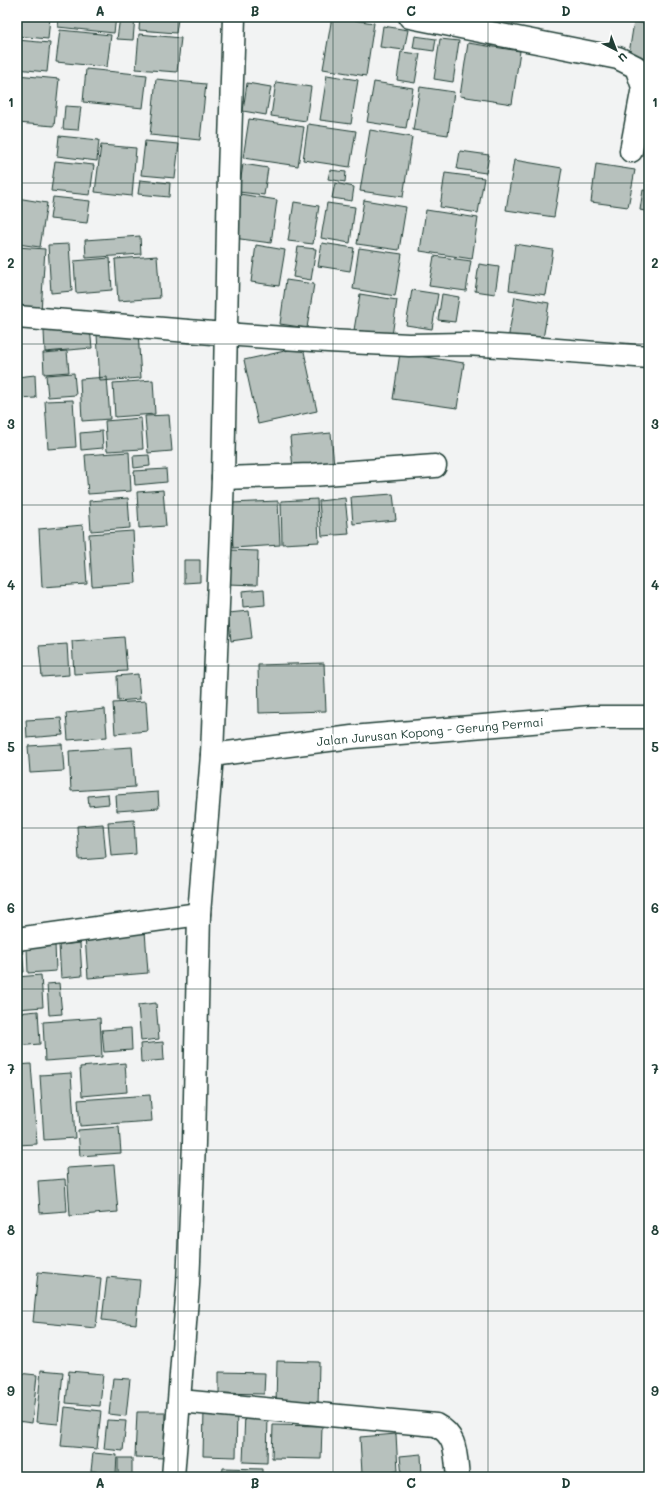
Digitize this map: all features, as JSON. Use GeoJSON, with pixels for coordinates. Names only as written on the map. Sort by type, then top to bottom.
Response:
{"type":"FeatureCollection","features":[{"type":"Feature","properties":{"kind":"street"},"geometry":{"type":"LineString","coordinates":[[173,1477],[188,1285],[192,1191],[199,914],[212,755],[223,478],[225,334],[234,17]]}},
{"type":"Feature","properties":{"kind":"street"},"geometry":{"type":"LineString","coordinates":[[410,17],[618,58],[636,67],[643,87],[631,151]]}},
{"type":"Feature","properties":{"kind":"street"},"geometry":{"type":"LineString","coordinates":[[17,317],[225,334],[409,345],[466,344],[524,347],[649,357]]}},
{"type":"Feature","properties":{"kind":"street"},"geometry":{"type":"LineString","coordinates":[[223,478],[311,475],[435,466]]}},
{"type":"Feature","properties":{"kind":"street","name":"Jalan Jurusan Kopong - Gerung Permai"},"geometry":{"type":"LineString","coordinates":[[212,755],[352,737],[591,717],[649,717]]}},
{"type":"Feature","properties":{"kind":"street"},"geometry":{"type":"LineString","coordinates":[[17,939],[199,914]]}},
{"type":"Feature","properties":{"kind":"street"},"geometry":{"type":"LineString","coordinates":[[180,1400],[436,1425],[445,1430],[453,1441],[458,1477]]}},
{"type":"Feature","properties":{"kind":"building"},"geometry":{"type":"Polygon","coordinates":[[[17,17],[50,17],[48,39],[17,36],[17,17]]]}},
{"type":"Feature","properties":{"kind":"building"},"geometry":{"type":"Polygon","coordinates":[[[59,17],[116,17],[114,33],[58,27],[59,17]]]}},
{"type":"Feature","properties":{"kind":"building"},"geometry":{"type":"Polygon","coordinates":[[[120,17],[135,17],[133,40],[117,39],[120,17]]]}},
{"type":"Feature","properties":{"kind":"building"},"geometry":{"type":"Polygon","coordinates":[[[140,17],[178,19],[176,33],[139,30],[140,17]]]}},
{"type":"Feature","properties":{"kind":"building"},"geometry":{"type":"Polygon","coordinates":[[[332,17],[374,23],[366,76],[323,69],[332,17]]]}},
{"type":"Feature","properties":{"kind":"building"},"geometry":{"type":"Polygon","coordinates":[[[489,17],[514,17],[512,31],[487,28],[489,17]]]}},
{"type":"Feature","properties":{"kind":"building"},"geometry":{"type":"Polygon","coordinates":[[[634,22],[649,24],[649,63],[628,60],[634,22]]]}},
{"type":"Feature","properties":{"kind":"building"},"geometry":{"type":"Polygon","coordinates":[[[383,26],[408,30],[404,50],[380,47],[383,26]]]}},
{"type":"Feature","properties":{"kind":"building"},"geometry":{"type":"Polygon","coordinates":[[[60,30],[111,35],[107,67],[56,62],[60,30]]]}},
{"type":"Feature","properties":{"kind":"building"},"geometry":{"type":"Polygon","coordinates":[[[139,34],[181,38],[177,72],[136,69],[139,34]]]}},
{"type":"Feature","properties":{"kind":"building"},"geometry":{"type":"Polygon","coordinates":[[[415,36],[436,39],[434,51],[413,48],[415,36]]]}},
{"type":"Feature","properties":{"kind":"building"},"geometry":{"type":"Polygon","coordinates":[[[440,39],[459,41],[453,82],[434,79],[440,39]]]}},
{"type":"Feature","properties":{"kind":"building"},"geometry":{"type":"Polygon","coordinates":[[[17,40],[50,43],[47,72],[17,69],[17,40]]]}},
{"type":"Feature","properties":{"kind":"building"},"geometry":{"type":"Polygon","coordinates":[[[468,43],[520,51],[512,104],[460,96],[468,43]]]}},
{"type":"Feature","properties":{"kind":"building"},"geometry":{"type":"Polygon","coordinates":[[[401,52],[420,54],[415,83],[397,80],[401,52]]]}},
{"type":"Feature","properties":{"kind":"building"},"geometry":{"type":"Polygon","coordinates":[[[86,69],[147,75],[143,108],[83,102],[86,69]]]}},
{"type":"Feature","properties":{"kind":"building"},"geometry":{"type":"Polygon","coordinates":[[[17,75],[59,79],[54,126],[17,123],[17,75]]]}},
{"type":"Feature","properties":{"kind":"building"},"geometry":{"type":"Polygon","coordinates":[[[327,75],[358,80],[351,124],[320,120],[327,75]]]}},
{"type":"Feature","properties":{"kind":"building"},"geometry":{"type":"Polygon","coordinates":[[[156,79],[206,84],[200,140],[150,135],[156,79]]]}},
{"type":"Feature","properties":{"kind":"building"},"geometry":{"type":"Polygon","coordinates":[[[276,82],[311,87],[306,121],[271,116],[276,82]]]}},
{"type":"Feature","properties":{"kind":"building"},"geometry":{"type":"Polygon","coordinates":[[[374,82],[413,88],[406,128],[367,122],[374,82]]]}},
{"type":"Feature","properties":{"kind":"building"},"geometry":{"type":"Polygon","coordinates":[[[247,83],[271,87],[266,115],[243,111],[247,83]]]}},
{"type":"Feature","properties":{"kind":"building"},"geometry":{"type":"Polygon","coordinates":[[[420,87],[454,92],[448,135],[413,130],[420,87]]]}},
{"type":"Feature","properties":{"kind":"building"},"geometry":{"type":"Polygon","coordinates":[[[65,106],[81,107],[78,130],[63,129],[65,106]]]}},
{"type":"Feature","properties":{"kind":"building"},"geometry":{"type":"Polygon","coordinates":[[[249,119],[304,127],[298,166],[243,158],[249,119]]]}},
{"type":"Feature","properties":{"kind":"building"},"geometry":{"type":"Polygon","coordinates":[[[308,124],[356,131],[350,167],[303,160],[308,124]]]}},
{"type":"Feature","properties":{"kind":"building"},"geometry":{"type":"Polygon","coordinates":[[[370,130],[412,137],[403,197],[360,191],[370,130]]]}},
{"type":"Feature","properties":{"kind":"building"},"geometry":{"type":"Polygon","coordinates":[[[59,136],[99,140],[97,161],[57,156],[59,136]]]}},
{"type":"Feature","properties":{"kind":"building"},"geometry":{"type":"Polygon","coordinates":[[[145,141],[179,144],[175,178],[141,175],[145,141]]]}},
{"type":"Feature","properties":{"kind":"building"},"geometry":{"type":"Polygon","coordinates":[[[101,145],[136,148],[132,196],[95,192],[101,145]]]}},
{"type":"Feature","properties":{"kind":"building"},"geometry":{"type":"Polygon","coordinates":[[[460,151],[489,155],[486,173],[457,169],[460,151]]]}},
{"type":"Feature","properties":{"kind":"building"},"geometry":{"type":"Polygon","coordinates":[[[514,160],[562,168],[554,217],[506,210],[514,160]]]}},
{"type":"Feature","properties":{"kind":"building"},"geometry":{"type":"Polygon","coordinates":[[[55,161],[94,165],[90,195],[51,191],[55,161]]]}},
{"type":"Feature","properties":{"kind":"building"},"geometry":{"type":"Polygon","coordinates":[[[243,164],[268,168],[264,195],[239,192],[243,164]]]}},
{"type":"Feature","properties":{"kind":"building"},"geometry":{"type":"Polygon","coordinates":[[[596,164],[635,170],[628,207],[591,202],[596,164]]]}},
{"type":"Feature","properties":{"kind":"building"},"geometry":{"type":"Polygon","coordinates":[[[330,170],[346,172],[345,182],[328,179],[330,170]]]}},
{"type":"Feature","properties":{"kind":"building"},"geometry":{"type":"Polygon","coordinates":[[[445,173],[484,178],[478,213],[440,207],[445,173]]]}},
{"type":"Feature","properties":{"kind":"building"},"geometry":{"type":"Polygon","coordinates":[[[140,180],[170,183],[169,197],[138,194],[140,180]]]}},
{"type":"Feature","properties":{"kind":"building"},"geometry":{"type":"Polygon","coordinates":[[[335,183],[354,187],[352,201],[332,198],[335,183]]]}},
{"type":"Feature","properties":{"kind":"building"},"geometry":{"type":"Polygon","coordinates":[[[643,190],[649,191],[649,212],[640,210],[643,190]]]}},
{"type":"Feature","properties":{"kind":"building"},"geometry":{"type":"Polygon","coordinates":[[[240,194],[277,200],[271,243],[233,238],[240,194]]]}},
{"type":"Feature","properties":{"kind":"building"},"geometry":{"type":"Polygon","coordinates":[[[53,197],[90,201],[87,223],[50,219],[53,197]]]}},
{"type":"Feature","properties":{"kind":"building"},"geometry":{"type":"Polygon","coordinates":[[[17,198],[47,203],[40,247],[17,244],[17,198]]]}},
{"type":"Feature","properties":{"kind":"building"},"geometry":{"type":"Polygon","coordinates":[[[364,200],[406,207],[399,250],[357,244],[364,200]]]}},
{"type":"Feature","properties":{"kind":"building"},"geometry":{"type":"Polygon","coordinates":[[[294,202],[319,206],[313,244],[288,241],[294,202]]]}},
{"type":"Feature","properties":{"kind":"building"},"geometry":{"type":"Polygon","coordinates":[[[327,203],[355,207],[350,243],[321,238],[327,203]]]}},
{"type":"Feature","properties":{"kind":"building"},"geometry":{"type":"Polygon","coordinates":[[[426,210],[478,218],[472,259],[420,251],[426,210]]]}},
{"type":"Feature","properties":{"kind":"building"},"geometry":{"type":"Polygon","coordinates":[[[140,236],[141,254],[86,258],[85,240],[140,236]]]}},
{"type":"Feature","properties":{"kind":"building"},"geometry":{"type":"Polygon","coordinates":[[[322,243],[354,248],[350,271],[318,266],[322,243]]]}},
{"type":"Feature","properties":{"kind":"building"},"geometry":{"type":"Polygon","coordinates":[[[69,244],[72,291],[51,293],[48,245],[69,244]]]}},
{"type":"Feature","properties":{"kind":"building"},"geometry":{"type":"Polygon","coordinates":[[[515,244],[553,250],[546,295],[509,290],[515,244]]]}},
{"type":"Feature","properties":{"kind":"building"},"geometry":{"type":"Polygon","coordinates":[[[256,245],[285,250],[279,286],[251,282],[256,245]]]}},
{"type":"Feature","properties":{"kind":"building"},"geometry":{"type":"Polygon","coordinates":[[[17,247],[45,249],[41,312],[17,311],[17,247]]]}},
{"type":"Feature","properties":{"kind":"building"},"geometry":{"type":"Polygon","coordinates":[[[298,247],[316,249],[311,280],[293,277],[298,247]]]}},
{"type":"Feature","properties":{"kind":"building"},"geometry":{"type":"Polygon","coordinates":[[[359,248],[402,254],[395,296],[353,289],[359,248]]]}},
{"type":"Feature","properties":{"kind":"building"},"geometry":{"type":"Polygon","coordinates":[[[157,256],[160,298],[118,301],[115,259],[157,256]]]}},
{"type":"Feature","properties":{"kind":"building"},"geometry":{"type":"Polygon","coordinates":[[[434,256],[471,261],[466,291],[429,286],[434,256]]]}},
{"type":"Feature","properties":{"kind":"building"},"geometry":{"type":"Polygon","coordinates":[[[110,258],[112,290],[76,293],[74,261],[110,258]]]}},
{"type":"Feature","properties":{"kind":"building"},"geometry":{"type":"Polygon","coordinates":[[[479,264],[499,267],[495,294],[475,291],[479,264]]]}},
{"type":"Feature","properties":{"kind":"building"},"geometry":{"type":"Polygon","coordinates":[[[286,280],[314,284],[307,328],[280,324],[286,280]]]}},
{"type":"Feature","properties":{"kind":"building"},"geometry":{"type":"Polygon","coordinates":[[[412,290],[438,294],[432,329],[406,325],[412,290]]]}},
{"type":"Feature","properties":{"kind":"building"},"geometry":{"type":"Polygon","coordinates":[[[360,294],[397,300],[392,336],[354,330],[360,294]]]}},
{"type":"Feature","properties":{"kind":"building"},"geometry":{"type":"Polygon","coordinates":[[[442,294],[459,297],[455,322],[438,320],[442,294]]]}},
{"type":"Feature","properties":{"kind":"building"},"geometry":{"type":"Polygon","coordinates":[[[515,297],[549,303],[542,345],[508,340],[515,297]]]}},
{"type":"Feature","properties":{"kind":"building"},"geometry":{"type":"Polygon","coordinates":[[[90,328],[92,348],[45,352],[44,331],[90,328]]]}},
{"type":"Feature","properties":{"kind":"building"},"geometry":{"type":"Polygon","coordinates":[[[138,332],[141,378],[100,381],[97,335],[138,332]]]}},
{"type":"Feature","properties":{"kind":"building"},"geometry":{"type":"Polygon","coordinates":[[[303,347],[317,411],[258,424],[244,360],[303,347]]]}},
{"type":"Feature","properties":{"kind":"building"},"geometry":{"type":"Polygon","coordinates":[[[67,351],[69,372],[44,374],[43,353],[67,351]]]}},
{"type":"Feature","properties":{"kind":"building"},"geometry":{"type":"Polygon","coordinates":[[[400,353],[464,363],[457,408],[393,399],[400,353]]]}},
{"type":"Feature","properties":{"kind":"building"},"geometry":{"type":"Polygon","coordinates":[[[74,373],[76,395],[48,397],[46,375],[74,373]]]}},
{"type":"Feature","properties":{"kind":"building"},"geometry":{"type":"Polygon","coordinates":[[[35,375],[36,398],[17,399],[17,377],[35,375]]]}},
{"type":"Feature","properties":{"kind":"building"},"geometry":{"type":"Polygon","coordinates":[[[107,377],[110,419],[82,421],[80,379],[107,377]]]}},
{"type":"Feature","properties":{"kind":"building"},"geometry":{"type":"Polygon","coordinates":[[[153,380],[155,414],[115,417],[113,383],[153,380]]]}},
{"type":"Feature","properties":{"kind":"building"},"geometry":{"type":"Polygon","coordinates":[[[73,400],[76,447],[48,449],[45,401],[73,400]]]}},
{"type":"Feature","properties":{"kind":"building"},"geometry":{"type":"Polygon","coordinates":[[[169,415],[172,451],[148,453],[145,416],[169,415]]]}},
{"type":"Feature","properties":{"kind":"building"},"geometry":{"type":"Polygon","coordinates":[[[141,418],[143,449],[107,451],[105,421],[141,418]]]}},
{"type":"Feature","properties":{"kind":"building"},"geometry":{"type":"Polygon","coordinates":[[[102,431],[103,448],[81,450],[80,433],[102,431]]]}},
{"type":"Feature","properties":{"kind":"building"},"geometry":{"type":"Polygon","coordinates":[[[331,433],[334,465],[293,469],[290,437],[331,433]]]}},
{"type":"Feature","properties":{"kind":"building"},"geometry":{"type":"Polygon","coordinates":[[[129,452],[131,491],[88,494],[85,455],[129,452]]]}},
{"type":"Feature","properties":{"kind":"building"},"geometry":{"type":"Polygon","coordinates":[[[149,455],[150,466],[134,468],[133,456],[149,455]]]}},
{"type":"Feature","properties":{"kind":"building"},"geometry":{"type":"Polygon","coordinates":[[[166,469],[167,482],[135,485],[134,471],[166,469]]]}},
{"type":"Feature","properties":{"kind":"building"},"geometry":{"type":"Polygon","coordinates":[[[163,490],[166,526],[139,528],[137,492],[163,490]]]}},
{"type":"Feature","properties":{"kind":"building"},"geometry":{"type":"Polygon","coordinates":[[[393,494],[396,520],[353,524],[351,497],[393,494]]]}},
{"type":"Feature","properties":{"kind":"building"},"geometry":{"type":"Polygon","coordinates":[[[128,498],[130,528],[91,531],[89,501],[128,498]]]}},
{"type":"Feature","properties":{"kind":"building"},"geometry":{"type":"Polygon","coordinates":[[[345,498],[349,534],[322,536],[319,501],[345,498]]]}},
{"type":"Feature","properties":{"kind":"building"},"geometry":{"type":"Polygon","coordinates":[[[317,499],[319,542],[282,544],[281,501],[317,499]]]}},
{"type":"Feature","properties":{"kind":"building"},"geometry":{"type":"Polygon","coordinates":[[[278,501],[280,545],[233,548],[231,503],[278,501]]]}},
{"type":"Feature","properties":{"kind":"building"},"geometry":{"type":"Polygon","coordinates":[[[83,525],[87,584],[42,587],[39,529],[83,525]]]}},
{"type":"Feature","properties":{"kind":"building"},"geometry":{"type":"Polygon","coordinates":[[[133,531],[136,583],[92,586],[89,534],[133,531]]]}},
{"type":"Feature","properties":{"kind":"building"},"geometry":{"type":"Polygon","coordinates":[[[228,550],[258,551],[257,585],[227,584],[228,550]]]}},
{"type":"Feature","properties":{"kind":"building"},"geometry":{"type":"Polygon","coordinates":[[[184,560],[200,560],[200,582],[184,583],[184,560]]]}},
{"type":"Feature","properties":{"kind":"building"},"geometry":{"type":"Polygon","coordinates":[[[264,589],[265,605],[243,607],[242,591],[264,589]]]}},
{"type":"Feature","properties":{"kind":"building"},"geometry":{"type":"Polygon","coordinates":[[[249,611],[252,638],[231,641],[228,613],[249,611]]]}},
{"type":"Feature","properties":{"kind":"building"},"geometry":{"type":"Polygon","coordinates":[[[124,637],[127,671],[74,674],[72,641],[124,637]]]}},
{"type":"Feature","properties":{"kind":"building"},"geometry":{"type":"Polygon","coordinates":[[[67,644],[69,675],[42,677],[39,646],[67,644]]]}},
{"type":"Feature","properties":{"kind":"building"},"geometry":{"type":"Polygon","coordinates":[[[324,663],[326,711],[259,713],[258,665],[324,663]]]}},
{"type":"Feature","properties":{"kind":"building"},"geometry":{"type":"Polygon","coordinates":[[[138,674],[140,699],[118,701],[117,676],[138,674]]]}},
{"type":"Feature","properties":{"kind":"building"},"geometry":{"type":"Polygon","coordinates":[[[146,701],[148,731],[115,734],[113,703],[146,701]]]}},
{"type":"Feature","properties":{"kind":"building"},"geometry":{"type":"Polygon","coordinates":[[[105,709],[107,737],[68,740],[66,713],[105,709]]]}},
{"type":"Feature","properties":{"kind":"building"},"geometry":{"type":"Polygon","coordinates":[[[61,718],[63,735],[27,738],[26,720],[61,718]]]}},
{"type":"Feature","properties":{"kind":"building"},"geometry":{"type":"Polygon","coordinates":[[[62,744],[64,771],[30,773],[28,746],[62,744]]]}},
{"type":"Feature","properties":{"kind":"building"},"geometry":{"type":"Polygon","coordinates":[[[132,747],[135,787],[71,791],[69,751],[132,747]]]}},
{"type":"Feature","properties":{"kind":"building"},"geometry":{"type":"Polygon","coordinates":[[[158,792],[159,808],[117,811],[116,795],[158,792]]]}},
{"type":"Feature","properties":{"kind":"building"},"geometry":{"type":"Polygon","coordinates":[[[108,794],[109,804],[89,806],[88,796],[108,794]]]}},
{"type":"Feature","properties":{"kind":"building"},"geometry":{"type":"Polygon","coordinates":[[[134,820],[136,854],[111,856],[108,822],[134,820]]]}},
{"type":"Feature","properties":{"kind":"building"},"geometry":{"type":"Polygon","coordinates":[[[103,824],[106,858],[79,860],[77,826],[103,824]]]}},
{"type":"Feature","properties":{"kind":"building"},"geometry":{"type":"Polygon","coordinates":[[[145,931],[148,973],[88,978],[85,936],[145,931]]]}},
{"type":"Feature","properties":{"kind":"building"},"geometry":{"type":"Polygon","coordinates":[[[80,943],[82,976],[61,978],[59,945],[80,943]]]}},
{"type":"Feature","properties":{"kind":"building"},"geometry":{"type":"Polygon","coordinates":[[[55,944],[56,971],[28,973],[27,947],[55,944]]]}},
{"type":"Feature","properties":{"kind":"building"},"geometry":{"type":"Polygon","coordinates":[[[17,945],[22,945],[24,972],[17,973],[17,945]]]}},
{"type":"Feature","properties":{"kind":"building"},"geometry":{"type":"Polygon","coordinates":[[[41,975],[43,1007],[17,1009],[17,977],[41,975]]]}},
{"type":"Feature","properties":{"kind":"building"},"geometry":{"type":"Polygon","coordinates":[[[59,983],[62,1014],[49,1015],[47,984],[59,983]]]}},
{"type":"Feature","properties":{"kind":"building"},"geometry":{"type":"Polygon","coordinates":[[[156,1003],[159,1039],[141,1041],[138,1005],[156,1003]]]}},
{"type":"Feature","properties":{"kind":"building"},"geometry":{"type":"Polygon","coordinates":[[[38,1011],[40,1044],[17,1046],[17,1013],[38,1011]]]}},
{"type":"Feature","properties":{"kind":"building"},"geometry":{"type":"Polygon","coordinates":[[[100,1018],[102,1057],[45,1061],[43,1022],[100,1018]]]}},
{"type":"Feature","properties":{"kind":"building"},"geometry":{"type":"Polygon","coordinates":[[[131,1028],[132,1050],[104,1052],[102,1030],[131,1028]]]}},
{"type":"Feature","properties":{"kind":"building"},"geometry":{"type":"Polygon","coordinates":[[[163,1042],[164,1060],[141,1062],[140,1044],[163,1042]]]}},
{"type":"Feature","properties":{"kind":"building"},"geometry":{"type":"Polygon","coordinates":[[[125,1063],[127,1092],[82,1096],[80,1067],[125,1063]]]}},
{"type":"Feature","properties":{"kind":"building"},"geometry":{"type":"Polygon","coordinates":[[[31,1064],[37,1144],[17,1145],[17,1065],[31,1064]]]}},
{"type":"Feature","properties":{"kind":"building"},"geometry":{"type":"Polygon","coordinates":[[[71,1073],[75,1138],[44,1140],[40,1075],[71,1073]]]}},
{"type":"Feature","properties":{"kind":"building"},"geometry":{"type":"Polygon","coordinates":[[[150,1095],[152,1121],[80,1126],[78,1100],[150,1095]]]}},
{"type":"Feature","properties":{"kind":"building"},"geometry":{"type":"Polygon","coordinates":[[[119,1127],[121,1153],[80,1156],[78,1130],[119,1127]]]}},
{"type":"Feature","properties":{"kind":"building"},"geometry":{"type":"Polygon","coordinates":[[[114,1165],[118,1212],[70,1216],[67,1168],[114,1165]]]}},
{"type":"Feature","properties":{"kind":"building"},"geometry":{"type":"Polygon","coordinates":[[[65,1179],[67,1211],[40,1213],[38,1181],[65,1179]]]}},
{"type":"Feature","properties":{"kind":"building"},"geometry":{"type":"Polygon","coordinates":[[[38,1272],[101,1278],[96,1328],[33,1322],[38,1272]]]}},
{"type":"Feature","properties":{"kind":"building"},"geometry":{"type":"Polygon","coordinates":[[[107,1277],[140,1280],[136,1324],[102,1320],[107,1277]]]}},
{"type":"Feature","properties":{"kind":"building"},"geometry":{"type":"Polygon","coordinates":[[[277,1361],[319,1362],[318,1406],[276,1405],[277,1361]]]}},
{"type":"Feature","properties":{"kind":"building"},"geometry":{"type":"Polygon","coordinates":[[[41,1370],[63,1372],[58,1424],[36,1422],[41,1370]]]}},
{"type":"Feature","properties":{"kind":"building"},"geometry":{"type":"Polygon","coordinates":[[[69,1371],[103,1374],[100,1406],[66,1403],[69,1371]]]}},
{"type":"Feature","properties":{"kind":"building"},"geometry":{"type":"Polygon","coordinates":[[[219,1372],[265,1373],[264,1394],[219,1393],[219,1372]]]}},
{"type":"Feature","properties":{"kind":"building"},"geometry":{"type":"Polygon","coordinates":[[[18,1373],[37,1375],[32,1423],[17,1421],[18,1373]]]}},
{"type":"Feature","properties":{"kind":"building"},"geometry":{"type":"Polygon","coordinates":[[[113,1378],[130,1379],[126,1416],[109,1414],[113,1378]]]}},
{"type":"Feature","properties":{"kind":"building"},"geometry":{"type":"Polygon","coordinates":[[[65,1407],[101,1411],[97,1449],[61,1446],[65,1407]]]}},
{"type":"Feature","properties":{"kind":"building"},"geometry":{"type":"Polygon","coordinates":[[[204,1410],[237,1411],[236,1457],[203,1456],[204,1410]]]}},
{"type":"Feature","properties":{"kind":"building"},"geometry":{"type":"Polygon","coordinates":[[[137,1412],[165,1412],[164,1458],[135,1457],[137,1412]]]}},
{"type":"Feature","properties":{"kind":"building"},"geometry":{"type":"Polygon","coordinates":[[[245,1414],[268,1415],[267,1463],[243,1462],[245,1414]]]}},
{"type":"Feature","properties":{"kind":"building"},"geometry":{"type":"Polygon","coordinates":[[[107,1420],[126,1421],[123,1451],[104,1449],[107,1420]]]}},
{"type":"Feature","properties":{"kind":"building"},"geometry":{"type":"Polygon","coordinates":[[[273,1425],[322,1426],[321,1459],[272,1458],[273,1425]]]}},
{"type":"Feature","properties":{"kind":"building"},"geometry":{"type":"Polygon","coordinates":[[[396,1434],[398,1471],[362,1474],[360,1437],[396,1434]]]}},
{"type":"Feature","properties":{"kind":"building"},"geometry":{"type":"Polygon","coordinates":[[[93,1453],[117,1455],[116,1473],[91,1471],[93,1453]]]}},
{"type":"Feature","properties":{"kind":"building"},"geometry":{"type":"Polygon","coordinates":[[[421,1454],[422,1477],[402,1477],[400,1456],[421,1454]]]}},
{"type":"Feature","properties":{"kind":"building"},"geometry":{"type":"Polygon","coordinates":[[[118,1458],[132,1458],[132,1477],[118,1477],[118,1458]]]}},
{"type":"Feature","properties":{"kind":"building"},"geometry":{"type":"Polygon","coordinates":[[[223,1468],[262,1469],[262,1477],[222,1477],[223,1468]]]}}]}
